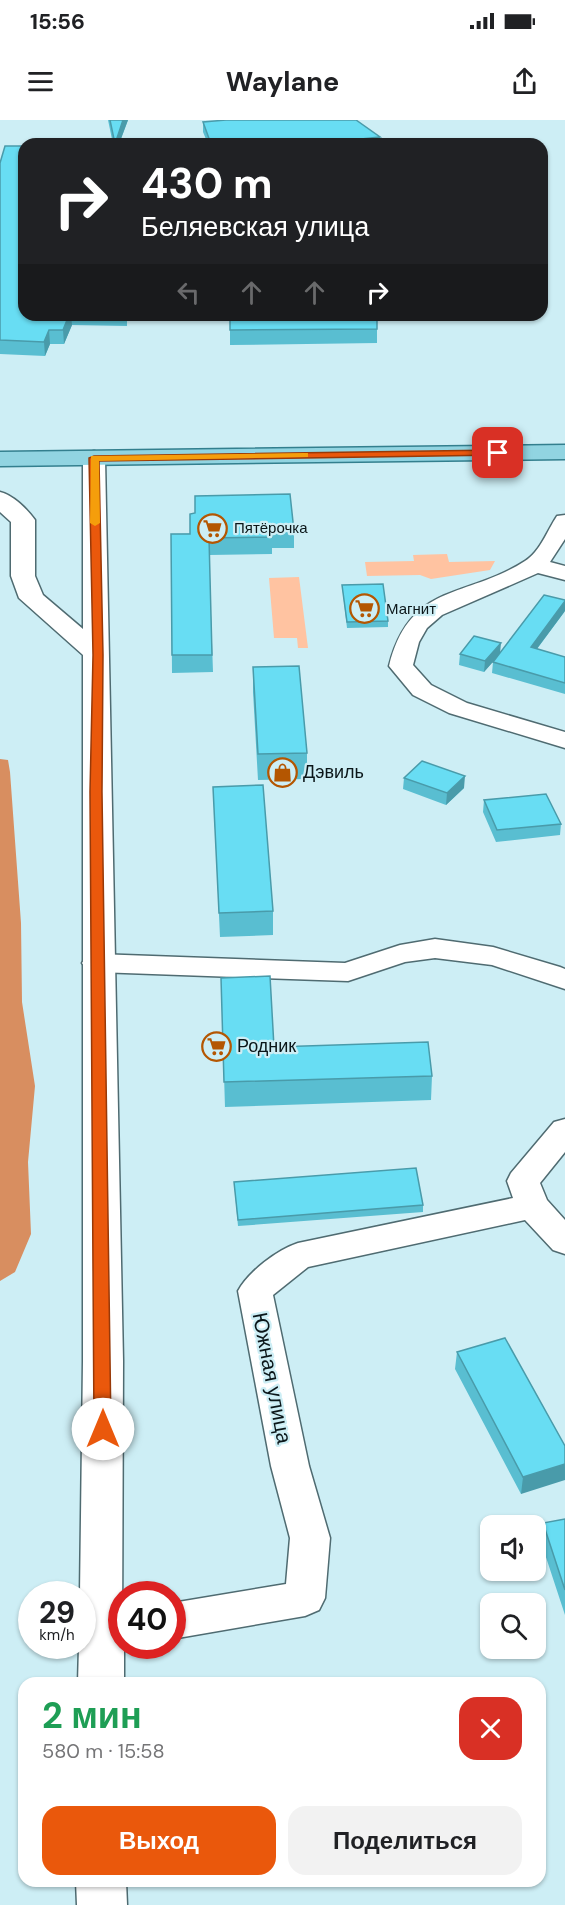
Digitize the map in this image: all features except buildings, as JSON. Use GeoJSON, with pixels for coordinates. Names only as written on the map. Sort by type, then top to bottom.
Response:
{"type":"FeatureCollection","features":[{"type":"Feature","properties":{"kind":"main road"},"geometry":{"type":"LineString","coordinates":[[0,459],[565,452]]}},
{"type":"Feature","properties":{"kind":"street"},"geometry":{"type":"LineString","coordinates":[[94,458],[98,655],[97,963],[103,1361],[109,1581]]}},
{"type":"Feature","properties":{"kind":"street"},"geometry":{"type":"LineString","coordinates":[[0,499],[23,520],[23,576],[32,598],[98,655]]}},
{"type":"Feature","properties":{"kind":"street"},"geometry":{"type":"LineString","coordinates":[[565,521],[535,565],[480,587],[441,606],[416,623],[403,645],[401,666],[422,690],[458,708],[565,740]]}},
{"type":"Feature","properties":{"kind":"street"},"geometry":{"type":"LineString","coordinates":[[535,565],[565,573]]}},
{"type":"Feature","properties":{"kind":"street"},"geometry":{"type":"LineString","coordinates":[[97,963],[348,972],[385,957],[421,950],[470,952],[526,964],[565,980]]}},
{"type":"Feature","properties":{"kind":"street"},"geometry":{"type":"LineString","coordinates":[[565,1130],[523,1180],[532,1206],[565,1242]]}},
{"type":"Feature","properties":{"kind":"street","name":"Южная улица"},"geometry":{"type":"LineString","coordinates":[[186,1619],[305,1598],[310,1538],[288,1455],[255,1291],[298,1256],[425,1232],[532,1206]]}},
{"type":"Feature","properties":{"kind":"street"},"geometry":{"type":"LineString","coordinates":[[102,1677],[108,1647]]}},
{"type":"Feature","properties":{"kind":"street"},"geometry":{"type":"LineString","coordinates":[[101,1887],[102,1905]]}},
{"type":"Feature","properties":{"kind":"shaded area"},"geometry":{"type":"Polygon","coordinates":[[[447,554],[449,562],[495,561],[490,570],[431,579],[420,575],[367,576],[365,562],[414,561],[413,555],[447,554]]]}},
{"type":"Feature","properties":{"kind":"shaded area"},"geometry":{"type":"Polygon","coordinates":[[[299,577],[308,648],[298,648],[297,638],[274,638],[269,578],[299,577]]]}},
{"type":"Feature","properties":{"kind":"shaded area"},"geometry":{"type":"Polygon","coordinates":[[[0,759],[8,760],[10,772],[21,923],[22,1002],[35,1086],[28,1162],[31,1234],[15,1272],[0,1281],[0,759]]]}},
{"type":"Feature","properties":{"kind":"slow traffic"},"geometry":{"type":"LineString","coordinates":[[95,523],[94,458],[304,455]]}},
{"type":"Feature","properties":{"kind":"place","name":"Пятёрочка"},"geometry":{"type":"Point","coordinates":[213,528]}},
{"type":"Feature","properties":{"kind":"place","name":"Магнит"},"geometry":{"type":"Point","coordinates":[365,609]}},
{"type":"Feature","properties":{"kind":"place","name":"Дэвиль"},"geometry":{"type":"Point","coordinates":[282,772]}},
{"type":"Feature","properties":{"kind":"place","name":"Родник"},"geometry":{"type":"Point","coordinates":[216,1046]}},
{"type":"Feature","properties":{"kind":"route"},"geometry":{"type":"LineString","coordinates":[[103,1429],[97,963],[98,655],[94,458],[498,453]]}}]}
